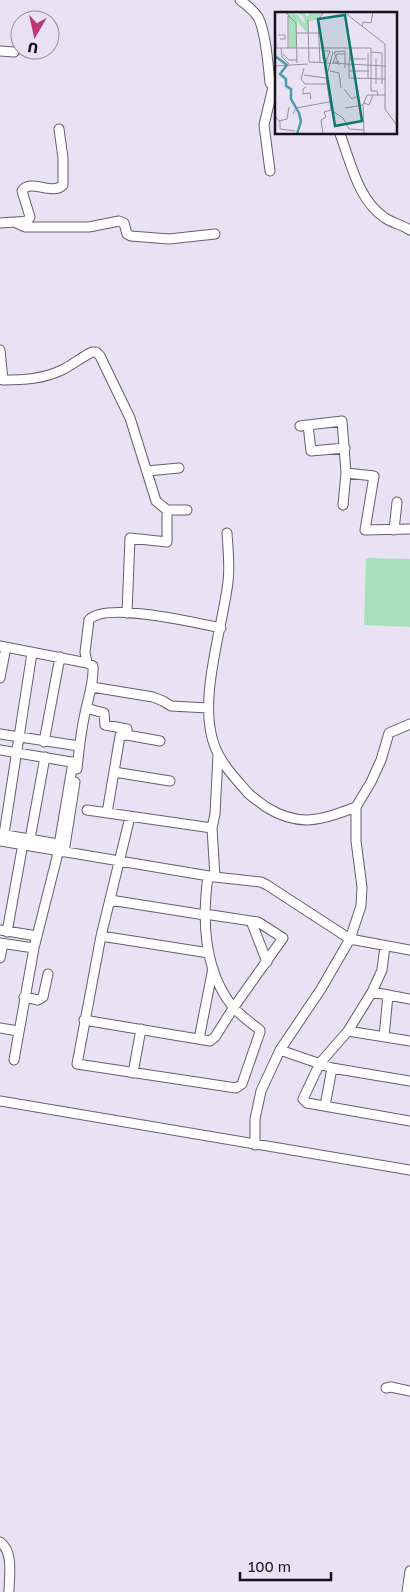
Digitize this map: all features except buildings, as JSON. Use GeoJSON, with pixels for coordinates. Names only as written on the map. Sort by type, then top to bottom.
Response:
{"type":"FeatureCollection","features":[{"type":"Feature","properties":{"kind":"street"},"geometry":{"type":"LineString","coordinates":[[240,0],[256,14],[260,22],[263,31],[270,84],[274,88],[264,125],[270,171]]}},
{"type":"Feature","properties":{"kind":"street"},"geometry":{"type":"LineString","coordinates":[[0,223],[27,221],[30,217],[22,191],[24,188],[29,186],[56,189],[63,185],[63,158],[58,128]]}},
{"type":"Feature","properties":{"kind":"street"},"geometry":{"type":"LineString","coordinates":[[340,135],[359,185],[375,210],[387,220],[410,230]]}},
{"type":"Feature","properties":{"kind":"street"},"geometry":{"type":"LineString","coordinates":[[14,222],[25,227],[81,227],[99,226],[121,221],[124,223],[129,235],[169,239],[215,234]]}},
{"type":"Feature","properties":{"kind":"street"},"geometry":{"type":"LineString","coordinates":[[0,350],[2,379],[29,380],[63,370],[92,352],[96,352],[100,356],[130,418],[156,501],[167,510],[187,510]]}},
{"type":"Feature","properties":{"kind":"street"},"geometry":{"type":"LineString","coordinates":[[343,506],[346,448],[342,421],[304,425],[312,451],[346,448]]}},
{"type":"Feature","properties":{"kind":"street"},"geometry":{"type":"LineString","coordinates":[[147,471],[179,468]]}},
{"type":"Feature","properties":{"kind":"street"},"geometry":{"type":"LineString","coordinates":[[346,473],[374,476],[360,530],[410,529]]}},
{"type":"Feature","properties":{"kind":"street"},"geometry":{"type":"LineString","coordinates":[[394,530],[397,502]]}},
{"type":"Feature","properties":{"kind":"street"},"geometry":{"type":"LineString","coordinates":[[127,613],[130,538],[167,542],[167,510]]}},
{"type":"Feature","properties":{"kind":"street"},"geometry":{"type":"LineString","coordinates":[[227,533],[228,580],[208,708],[214,745],[218,755],[253,798],[273,811],[295,820],[314,820],[356,807]]}},
{"type":"Feature","properties":{"kind":"street"},"geometry":{"type":"LineString","coordinates":[[87,663],[86,652],[91,618],[105,613],[149,614],[221,628]]}},
{"type":"Feature","properties":{"kind":"street"},"geometry":{"type":"LineString","coordinates":[[0,678],[3,646],[87,663],[93,667],[92,687],[75,763],[61,850],[34,948],[14,1060]]}},
{"type":"Feature","properties":{"kind":"street"},"geometry":{"type":"LineString","coordinates":[[32,652],[2,836],[24,843],[119,861],[262,882],[350,939],[410,950]]}},
{"type":"Feature","properties":{"kind":"street"},"geometry":{"type":"LineString","coordinates":[[44,742],[60,657]]}},
{"type":"Feature","properties":{"kind":"street"},"geometry":{"type":"LineString","coordinates":[[92,687],[153,697],[171,706],[208,708]]}},
{"type":"Feature","properties":{"kind":"street"},"geometry":{"type":"LineString","coordinates":[[86,708],[104,713],[105,725],[127,728],[127,735]]}},
{"type":"Feature","properties":{"kind":"street"},"geometry":{"type":"LineString","coordinates":[[255,1145],[255,1119],[261,1090],[280,1050],[321,989],[350,939],[361,906],[362,887],[356,841],[356,807],[372,782],[389,733],[410,724]]}},
{"type":"Feature","properties":{"kind":"street"},"geometry":{"type":"LineString","coordinates":[[0,734],[79,746]]}},
{"type":"Feature","properties":{"kind":"street"},"geometry":{"type":"LineString","coordinates":[[108,813],[121,735],[160,741]]}},
{"type":"Feature","properties":{"kind":"street"},"geometry":{"type":"LineString","coordinates":[[0,750],[75,763]]}},
{"type":"Feature","properties":{"kind":"street"},"geometry":{"type":"LineString","coordinates":[[130,817],[101,936],[77,1064],[236,1088],[239,1086],[250,1064],[260,1030],[234,1007],[220,985],[209,953],[205,915],[212,876],[212,828],[215,814],[218,755]]}},
{"type":"Feature","properties":{"kind":"street"},"geometry":{"type":"LineString","coordinates":[[37,936],[4,931],[45,757]]}},
{"type":"Feature","properties":{"kind":"street"},"geometry":{"type":"LineString","coordinates":[[114,772],[170,781]]}},
{"type":"Feature","properties":{"kind":"street"},"geometry":{"type":"LineString","coordinates":[[87,810],[212,828]]}},
{"type":"Feature","properties":{"kind":"street"},"geometry":{"type":"LineString","coordinates":[[0,847],[24,843]]}},
{"type":"Feature","properties":{"kind":"street"},"geometry":{"type":"LineString","coordinates":[[84,1020],[210,1041],[215,1037],[283,938],[258,922],[110,900]]}},
{"type":"Feature","properties":{"kind":"street"},"geometry":{"type":"LineString","coordinates":[[251,921],[267,962]]}},
{"type":"Feature","properties":{"kind":"street"},"geometry":{"type":"LineString","coordinates":[[101,936],[209,953]]}},
{"type":"Feature","properties":{"kind":"street"},"geometry":{"type":"LineString","coordinates":[[0,958],[1,943],[34,948]]}},
{"type":"Feature","properties":{"kind":"street"},"geometry":{"type":"LineString","coordinates":[[385,946],[382,970],[372,992],[348,1031],[320,1063],[303,1099],[307,1103],[410,1121]]}},
{"type":"Feature","properties":{"kind":"street"},"geometry":{"type":"LineString","coordinates":[[199,1039],[213,967]]}},
{"type":"Feature","properties":{"kind":"street"},"geometry":{"type":"LineString","coordinates":[[24,997],[42,999],[48,974]]}},
{"type":"Feature","properties":{"kind":"street"},"geometry":{"type":"LineString","coordinates":[[372,992],[410,999]]}},
{"type":"Feature","properties":{"kind":"street"},"geometry":{"type":"LineString","coordinates":[[384,1037],[388,995]]}},
{"type":"Feature","properties":{"kind":"street"},"geometry":{"type":"LineString","coordinates":[[0,1028],[18,1031]]}},
{"type":"Feature","properties":{"kind":"street"},"geometry":{"type":"LineString","coordinates":[[134,1072],[141,1029]]}},
{"type":"Feature","properties":{"kind":"street"},"geometry":{"type":"LineString","coordinates":[[348,1031],[410,1040]]}},
{"type":"Feature","properties":{"kind":"street"},"geometry":{"type":"LineString","coordinates":[[280,1050],[332,1068],[410,1081]]}},
{"type":"Feature","properties":{"kind":"street"},"geometry":{"type":"LineString","coordinates":[[325,1106],[332,1068]]}},
{"type":"Feature","properties":{"kind":"street"},"geometry":{"type":"LineString","coordinates":[[0,1101],[410,1170]]}},
{"type":"Feature","properties":{"kind":"street"},"geometry":{"type":"LineString","coordinates":[[386,1388],[391,1387],[410,1391]]}},
{"type":"Feature","properties":{"kind":"street"},"geometry":{"type":"LineString","coordinates":[[0,1542],[8,1554],[9,1592]]}},
{"type":"Feature","properties":{"kind":"street"},"geometry":{"type":"LineString","coordinates":[[407,1592],[410,1571]]}},
{"type":"Feature","properties":{"kind":"green space"},"geometry":{"type":"Polygon","coordinates":[[[366,558],[410,559],[410,627],[364,625],[366,558]]]}}]}
